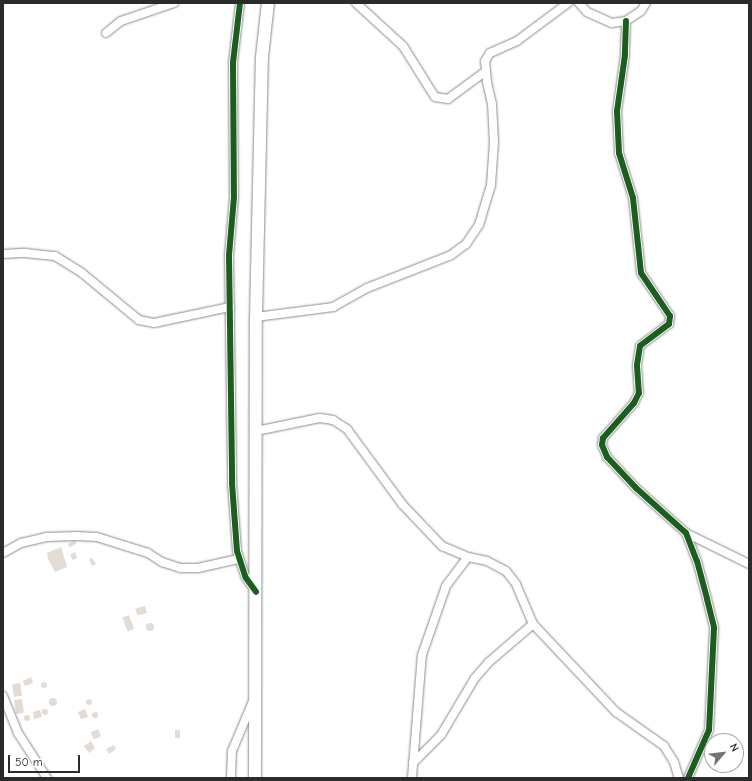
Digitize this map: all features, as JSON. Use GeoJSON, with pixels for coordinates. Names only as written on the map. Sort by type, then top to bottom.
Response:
{"type":"FeatureCollection","features":[{"type":"Feature","properties":{"kind":"main road"},"geometry":{"type":"LineString","coordinates":[[255,778],[256,317],[262,57],[268,3]]}},
{"type":"Feature","properties":{"kind":"street"},"geometry":{"type":"LineString","coordinates":[[106,33],[121,21],[174,3]]}},
{"type":"Feature","properties":{"kind":"street"},"geometry":{"type":"LineString","coordinates":[[240,3],[232,85],[234,197],[229,255],[232,483],[238,559],[246,578],[256,592]]}},
{"type":"Feature","properties":{"kind":"street"},"geometry":{"type":"LineString","coordinates":[[356,3],[403,46],[435,97],[448,99],[486,71]]}},
{"type":"Feature","properties":{"kind":"street"},"geometry":{"type":"LineString","coordinates":[[256,317],[333,307],[367,288],[451,255],[466,244],[479,225],[490,186],[494,142],[493,112],[485,61],[490,53],[517,41],[568,3]]}},
{"type":"Feature","properties":{"kind":"street"},"geometry":{"type":"LineString","coordinates":[[579,3],[587,12],[612,23],[626,20],[641,11],[646,3]]}},
{"type":"Feature","properties":{"kind":"street"},"geometry":{"type":"LineString","coordinates":[[626,20],[625,55],[617,111],[619,153],[633,198],[641,274],[670,316],[669,324],[640,346],[637,366],[639,393],[634,403],[603,438],[602,445],[607,457],[636,488],[686,533],[749,564]]}},
{"type":"Feature","properties":{"kind":"street"},"geometry":{"type":"LineString","coordinates":[[3,254],[25,252],[56,256],[82,273],[139,320],[154,322],[230,308]]}},
{"type":"Feature","properties":{"kind":"street"},"geometry":{"type":"LineString","coordinates":[[256,431],[320,418],[333,420],[347,429],[382,479],[420,524],[442,546],[468,557],[488,561],[506,571],[516,584],[533,624],[616,712],[664,746],[674,762],[678,778]]}},
{"type":"Feature","properties":{"kind":"street"},"geometry":{"type":"LineString","coordinates":[[686,533],[697,561],[714,628],[710,730],[688,778]]}},
{"type":"Feature","properties":{"kind":"street"},"geometry":{"type":"LineString","coordinates":[[3,553],[21,543],[46,537],[77,536],[97,537],[148,553],[162,562],[181,568],[198,568],[238,559]]}},
{"type":"Feature","properties":{"kind":"street"},"geometry":{"type":"LineString","coordinates":[[412,778],[422,655],[446,586],[468,557]]}},
{"type":"Feature","properties":{"kind":"street"},"geometry":{"type":"LineString","coordinates":[[414,763],[441,735],[475,678],[489,662],[533,624]]}},
{"type":"Feature","properties":{"kind":"street"},"geometry":{"type":"LineString","coordinates":[[3,696],[18,733],[47,778]]}},
{"type":"Feature","properties":{"kind":"street"},"geometry":{"type":"LineString","coordinates":[[231,778],[232,751],[254,699]]}},
{"type":"Feature","properties":{"kind":"building"},"geometry":{"type":"Polygon","coordinates":[[[75,540],[77,544],[70,547],[68,544],[75,540]]]}},
{"type":"Feature","properties":{"kind":"building"},"geometry":{"type":"Polygon","coordinates":[[[61,547],[67,567],[55,572],[48,559],[47,553],[61,547]]]}},
{"type":"Feature","properties":{"kind":"building"},"geometry":{"type":"Polygon","coordinates":[[[75,552],[77,558],[73,560],[70,555],[75,552]]]}},
{"type":"Feature","properties":{"kind":"building"},"geometry":{"type":"Polygon","coordinates":[[[92,558],[96,564],[92,566],[89,559],[92,558]]]}},
{"type":"Feature","properties":{"kind":"building"},"geometry":{"type":"Polygon","coordinates":[[[145,606],[147,613],[137,615],[135,609],[145,606]]]}},
{"type":"Feature","properties":{"kind":"building"},"geometry":{"type":"Polygon","coordinates":[[[129,615],[134,629],[128,631],[122,617],[129,615]]]}},
{"type":"Feature","properties":{"kind":"building"},"geometry":{"type":"Polygon","coordinates":[[[150,623],[153,624],[153,630],[150,631],[147,630],[146,627],[147,624],[150,623]]]}},
{"type":"Feature","properties":{"kind":"building"},"geometry":{"type":"Polygon","coordinates":[[[31,677],[33,683],[25,686],[23,681],[31,677]]]}},
{"type":"Feature","properties":{"kind":"building"},"geometry":{"type":"Polygon","coordinates":[[[44,682],[47,685],[44,688],[41,685],[44,682]]]}},
{"type":"Feature","properties":{"kind":"building"},"geometry":{"type":"Polygon","coordinates":[[[20,683],[22,696],[14,697],[12,684],[20,683]]]}},
{"type":"Feature","properties":{"kind":"building"},"geometry":{"type":"Polygon","coordinates":[[[53,698],[56,699],[56,705],[53,706],[50,705],[49,702],[50,699],[53,698]]]}},
{"type":"Feature","properties":{"kind":"building"},"geometry":{"type":"Polygon","coordinates":[[[22,699],[24,713],[16,714],[14,700],[22,699]]]}},
{"type":"Feature","properties":{"kind":"building"},"geometry":{"type":"Polygon","coordinates":[[[89,699],[92,702],[89,705],[86,702],[89,699]]]}},
{"type":"Feature","properties":{"kind":"building"},"geometry":{"type":"Polygon","coordinates":[[[45,709],[48,712],[45,715],[42,712],[45,709]]]}},
{"type":"Feature","properties":{"kind":"building"},"geometry":{"type":"Polygon","coordinates":[[[85,709],[88,717],[81,719],[78,712],[85,709]]]}},
{"type":"Feature","properties":{"kind":"building"},"geometry":{"type":"Polygon","coordinates":[[[40,710],[42,717],[34,719],[33,712],[40,710]]]}},
{"type":"Feature","properties":{"kind":"building"},"geometry":{"type":"Polygon","coordinates":[[[95,712],[98,715],[95,718],[92,715],[95,712]]]}},
{"type":"Feature","properties":{"kind":"building"},"geometry":{"type":"Polygon","coordinates":[[[27,715],[30,718],[27,721],[24,718],[27,715]]]}},
{"type":"Feature","properties":{"kind":"building"},"geometry":{"type":"Polygon","coordinates":[[[98,729],[101,736],[94,739],[91,732],[98,729]]]}},
{"type":"Feature","properties":{"kind":"building"},"geometry":{"type":"Polygon","coordinates":[[[175,730],[180,730],[180,738],[175,738],[175,730]]]}},
{"type":"Feature","properties":{"kind":"building"},"geometry":{"type":"Polygon","coordinates":[[[91,741],[95,748],[89,753],[84,746],[91,741]]]}},
{"type":"Feature","properties":{"kind":"building"},"geometry":{"type":"Polygon","coordinates":[[[114,745],[116,749],[109,754],[106,749],[114,745]]]}},
{"type":"Feature","properties":{"kind":"cycle path"},"geometry":{"type":"LineString","coordinates":[[240,3],[233,63],[234,197],[229,255],[232,483],[237,551],[246,578],[256,592]]}},
{"type":"Feature","properties":{"kind":"cycle path"},"geometry":{"type":"LineString","coordinates":[[626,21],[625,55],[617,111],[619,153],[633,198],[641,273],[670,316],[669,324],[640,346],[637,366],[639,393],[634,403],[603,438],[602,445],[607,457],[636,488],[686,533],[697,561],[707,599],[714,628],[709,730],[688,778]]}}]}
